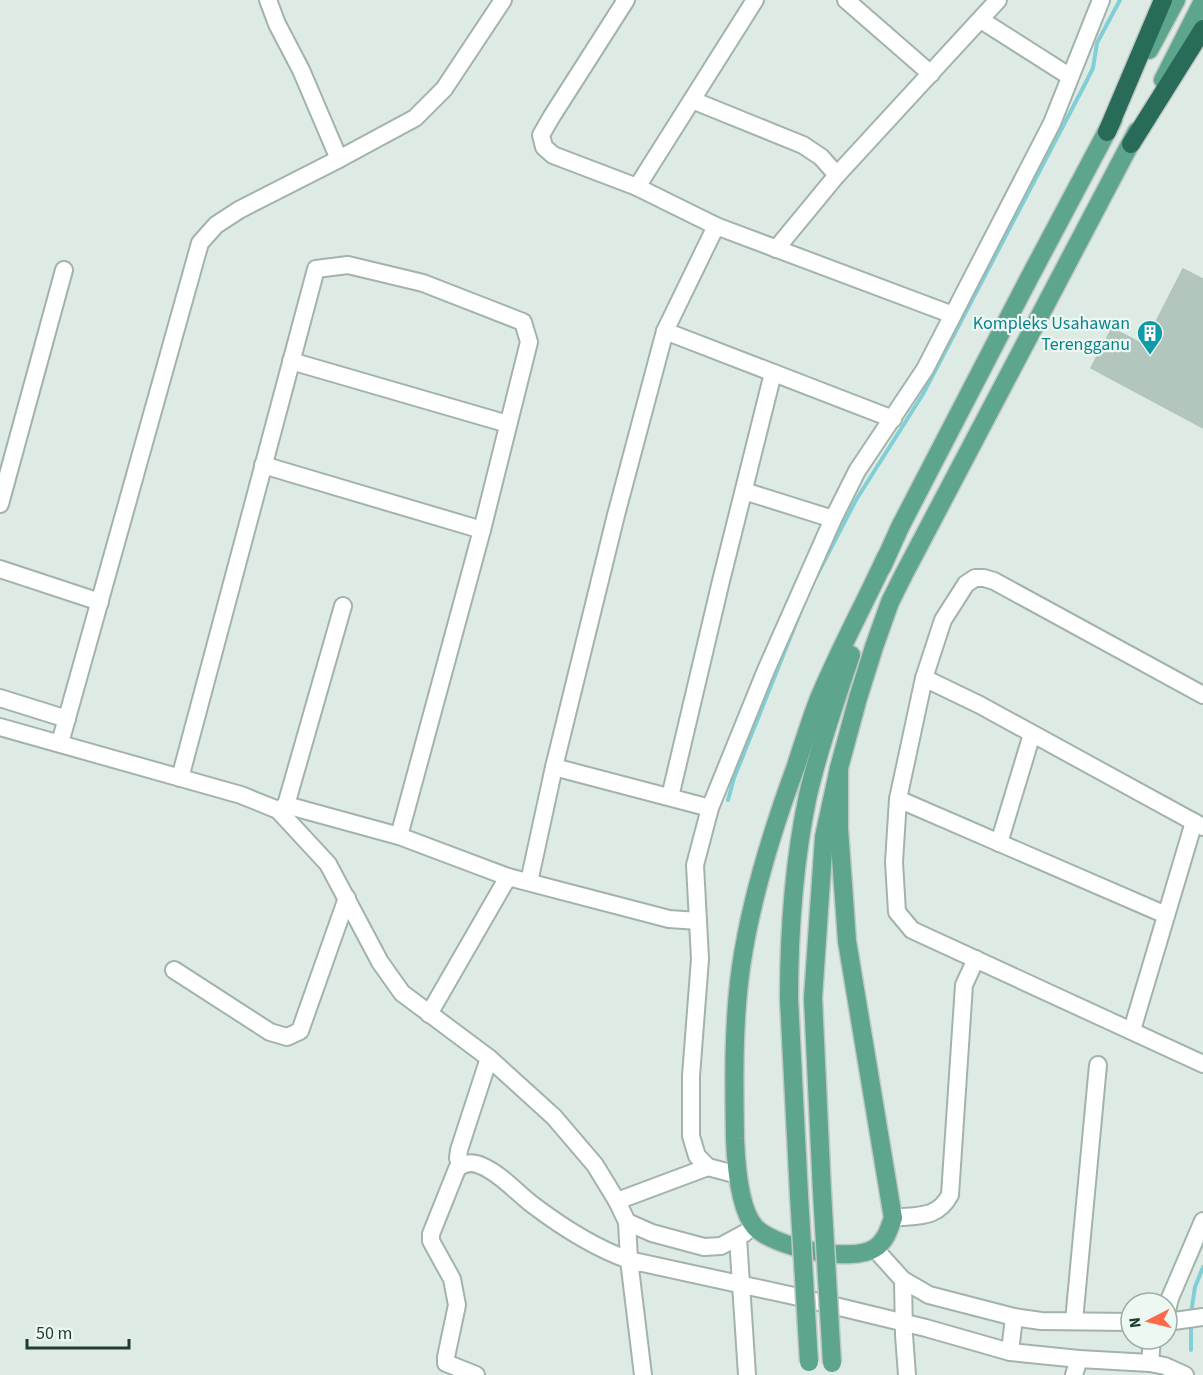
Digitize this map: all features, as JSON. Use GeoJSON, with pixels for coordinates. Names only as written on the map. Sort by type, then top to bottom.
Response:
{"type":"FeatureCollection","features":[{"type":"Feature","properties":{"kind":"highway"},"geometry":{"type":"LineString","coordinates":[[1107,132],[1163,0]]}},
{"type":"Feature","properties":{"kind":"highway"},"geometry":{"type":"LineString","coordinates":[[1131,144],[1203,29]]}},
{"type":"Feature","properties":{"kind":"main road"},"geometry":{"type":"LineString","coordinates":[[839,768],[839,829],[848,941],[893,1218],[887,1237],[875,1249],[853,1256],[819,1253],[773,1239],[755,1227],[743,1203],[735,1141],[736,1016],[741,966],[755,897],[779,811],[818,701],[886,557],[1020,294],[1176,0]]}},
{"type":"Feature","properties":{"kind":"main road"},"geometry":{"type":"LineString","coordinates":[[833,1369],[813,1025],[813,975],[824,837],[839,768],[867,667],[890,602],[1131,144],[1203,1]]}},
{"type":"Feature","properties":{"kind":"main road"},"geometry":{"type":"LineString","coordinates":[[810,1368],[799,1195],[789,971],[799,848],[812,777],[832,709],[886,557]]}},
{"type":"Feature","properties":{"kind":"street"},"geometry":{"type":"LineString","coordinates":[[268,0],[339,159]]}},
{"type":"Feature","properties":{"kind":"street"},"geometry":{"type":"LineString","coordinates":[[60,743],[200,243],[216,225],[239,210],[415,118],[444,89],[503,0]]}},
{"type":"Feature","properties":{"kind":"street"},"geometry":{"type":"LineString","coordinates":[[626,0],[541,135],[544,147],[553,155],[636,187],[716,226],[953,315]]}},
{"type":"Feature","properties":{"kind":"street"},"geometry":{"type":"LineString","coordinates":[[636,187],[755,0]]}},
{"type":"Feature","properties":{"kind":"street"},"geometry":{"type":"LineString","coordinates":[[776,249],[837,175],[998,0]]}},
{"type":"Feature","properties":{"kind":"street"},"geometry":{"type":"LineString","coordinates":[[738,1175],[708,1167],[697,1156],[691,1136],[691,1076],[700,958],[695,865],[710,808],[766,670],[833,519],[857,471],[925,369],[953,315],[1052,123],[1101,0]]}},
{"type":"Feature","properties":{"kind":"street"},"geometry":{"type":"LineString","coordinates":[[854,2],[931,74]]}},
{"type":"Feature","properties":{"kind":"street"},"geometry":{"type":"LineString","coordinates":[[981,20],[1070,76]]}},
{"type":"Feature","properties":{"kind":"street"},"geometry":{"type":"LineString","coordinates":[[692,100],[803,145],[820,157],[837,175]]}},
{"type":"Feature","properties":{"kind":"street"},"geometry":{"type":"LineString","coordinates":[[529,882],[554,767],[616,515],[665,331],[716,226]]}},
{"type":"Feature","properties":{"kind":"street"},"geometry":{"type":"LineString","coordinates":[[180,778],[316,269],[348,265],[423,283],[523,322],[529,342],[482,531],[399,836]]}},
{"type":"Feature","properties":{"kind":"street"},"geometry":{"type":"LineString","coordinates":[[0,504],[64,270]]}},
{"type":"Feature","properties":{"kind":"street"},"geometry":{"type":"LineString","coordinates":[[665,331],[893,419]]}},
{"type":"Feature","properties":{"kind":"street"},"geometry":{"type":"LineString","coordinates":[[291,361],[508,424]]}},
{"type":"Feature","properties":{"kind":"street"},"geometry":{"type":"LineString","coordinates":[[670,797],[773,373]]}},
{"type":"Feature","properties":{"kind":"street"},"geometry":{"type":"LineString","coordinates":[[263,465],[482,531]]}},
{"type":"Feature","properties":{"kind":"street"},"geometry":{"type":"LineString","coordinates":[[744,491],[833,519]]}},
{"type":"Feature","properties":{"kind":"street"},"geometry":{"type":"LineString","coordinates":[[0,569],[100,602]]}},
{"type":"Feature","properties":{"kind":"street"},"geometry":{"type":"LineString","coordinates":[[1203,695],[994,581],[975,578],[966,584],[943,620],[924,678],[898,799],[894,862],[897,912],[912,930],[1132,1029],[1203,1064]]}},
{"type":"Feature","properties":{"kind":"street"},"geometry":{"type":"LineString","coordinates":[[282,808],[343,606]]}},
{"type":"Feature","properties":{"kind":"street"},"geometry":{"type":"LineString","coordinates":[[924,678],[980,705],[1198,825],[1166,915],[1132,1029]]}},
{"type":"Feature","properties":{"kind":"street"},"geometry":{"type":"LineString","coordinates":[[0,698],[67,719]]}},
{"type":"Feature","properties":{"kind":"street"},"geometry":{"type":"LineString","coordinates":[[0,727],[282,808],[399,836],[508,877],[669,919],[698,921]]}},
{"type":"Feature","properties":{"kind":"street"},"geometry":{"type":"LineString","coordinates":[[999,843],[1032,734]]}},
{"type":"Feature","properties":{"kind":"street"},"geometry":{"type":"LineString","coordinates":[[554,767],[710,808]]}},
{"type":"Feature","properties":{"kind":"street"},"geometry":{"type":"LineString","coordinates":[[898,799],[1166,915]]}},
{"type":"Feature","properties":{"kind":"street"},"geometry":{"type":"LineString","coordinates":[[282,808],[328,864],[391,980],[406,997],[489,1058],[554,1117],[595,1165],[617,1201],[627,1227],[643,1375]]}},
{"type":"Feature","properties":{"kind":"street"},"geometry":{"type":"LineString","coordinates":[[429,1014],[508,877]]}},
{"type":"Feature","properties":{"kind":"street"},"geometry":{"type":"LineString","coordinates":[[174,970],[270,1032],[287,1037],[300,1031],[347,898]]}},
{"type":"Feature","properties":{"kind":"street"},"geometry":{"type":"LineString","coordinates":[[893,1218],[932,1214],[944,1206],[950,1195],[964,985],[976,959]]}},
{"type":"Feature","properties":{"kind":"street"},"geometry":{"type":"LineString","coordinates":[[460,1166],[459,1149],[489,1058]]}},
{"type":"Feature","properties":{"kind":"street"},"geometry":{"type":"LineString","coordinates":[[1074,1320],[1098,1065]]}},
{"type":"Feature","properties":{"kind":"street"},"geometry":{"type":"LineString","coordinates":[[476,1375],[446,1363],[458,1305],[452,1279],[431,1241],[431,1234],[457,1169],[471,1162],[493,1172],[553,1220],[608,1252],[742,1285],[904,1319],[1010,1352],[1076,1367],[1151,1351],[1165,1366],[1185,1375]]}},
{"type":"Feature","properties":{"kind":"street"},"geometry":{"type":"LineString","coordinates":[[617,1201],[708,1167]]}},
{"type":"Feature","properties":{"kind":"street"},"geometry":{"type":"LineString","coordinates":[[1173,1291],[1203,1221]]}},
{"type":"Feature","properties":{"kind":"street"},"geometry":{"type":"LineString","coordinates":[[627,1227],[704,1247],[721,1246],[755,1227]]}},
{"type":"Feature","properties":{"kind":"street"},"geometry":{"type":"LineString","coordinates":[[738,1238],[747,1375]]}},
{"type":"Feature","properties":{"kind":"street"},"geometry":{"type":"LineString","coordinates":[[875,1249],[904,1288],[907,1375]]}},
{"type":"Feature","properties":{"kind":"street"},"geometry":{"type":"LineString","coordinates":[[904,1288],[1014,1317],[1041,1321],[1119,1322]]}},
{"type":"Feature","properties":{"kind":"street"},"geometry":{"type":"LineString","coordinates":[[1010,1352],[1014,1317]]}},
{"type":"Feature","properties":{"kind":"street"},"geometry":{"type":"LineString","coordinates":[[1179,1318],[1203,1317]]}},
{"type":"Feature","properties":{"kind":"building","name":"Kompleks Usahawan Terengganu"},"geometry":{"type":"Polygon","coordinates":[[[1183,269],[1203,279],[1203,428],[1091,368],[1112,328],[1144,345],[1183,269]]]}},
{"type":"Feature","properties":{"kind":"waterway"},"geometry":{"type":"LineString","coordinates":[[816,577],[856,500],[923,394],[1093,68],[1097,43],[1120,0]]}},
{"type":"Feature","properties":{"kind":"waterway"},"geometry":{"type":"LineString","coordinates":[[728,800],[734,778],[802,608]]}},
{"type":"Feature","properties":{"kind":"waterway"},"geometry":{"type":"LineString","coordinates":[[1191,1313],[1195,1287],[1203,1267]]}},
{"type":"Feature","properties":{"kind":"waterway"},"geometry":{"type":"LineString","coordinates":[[1191,1324],[1191,1350]]}},
{"type":"Feature","properties":{"kind":"place","name":"Kompleks Usahawan Terengganu"},"geometry":{"type":"Point","coordinates":[1150,356]}}]}
